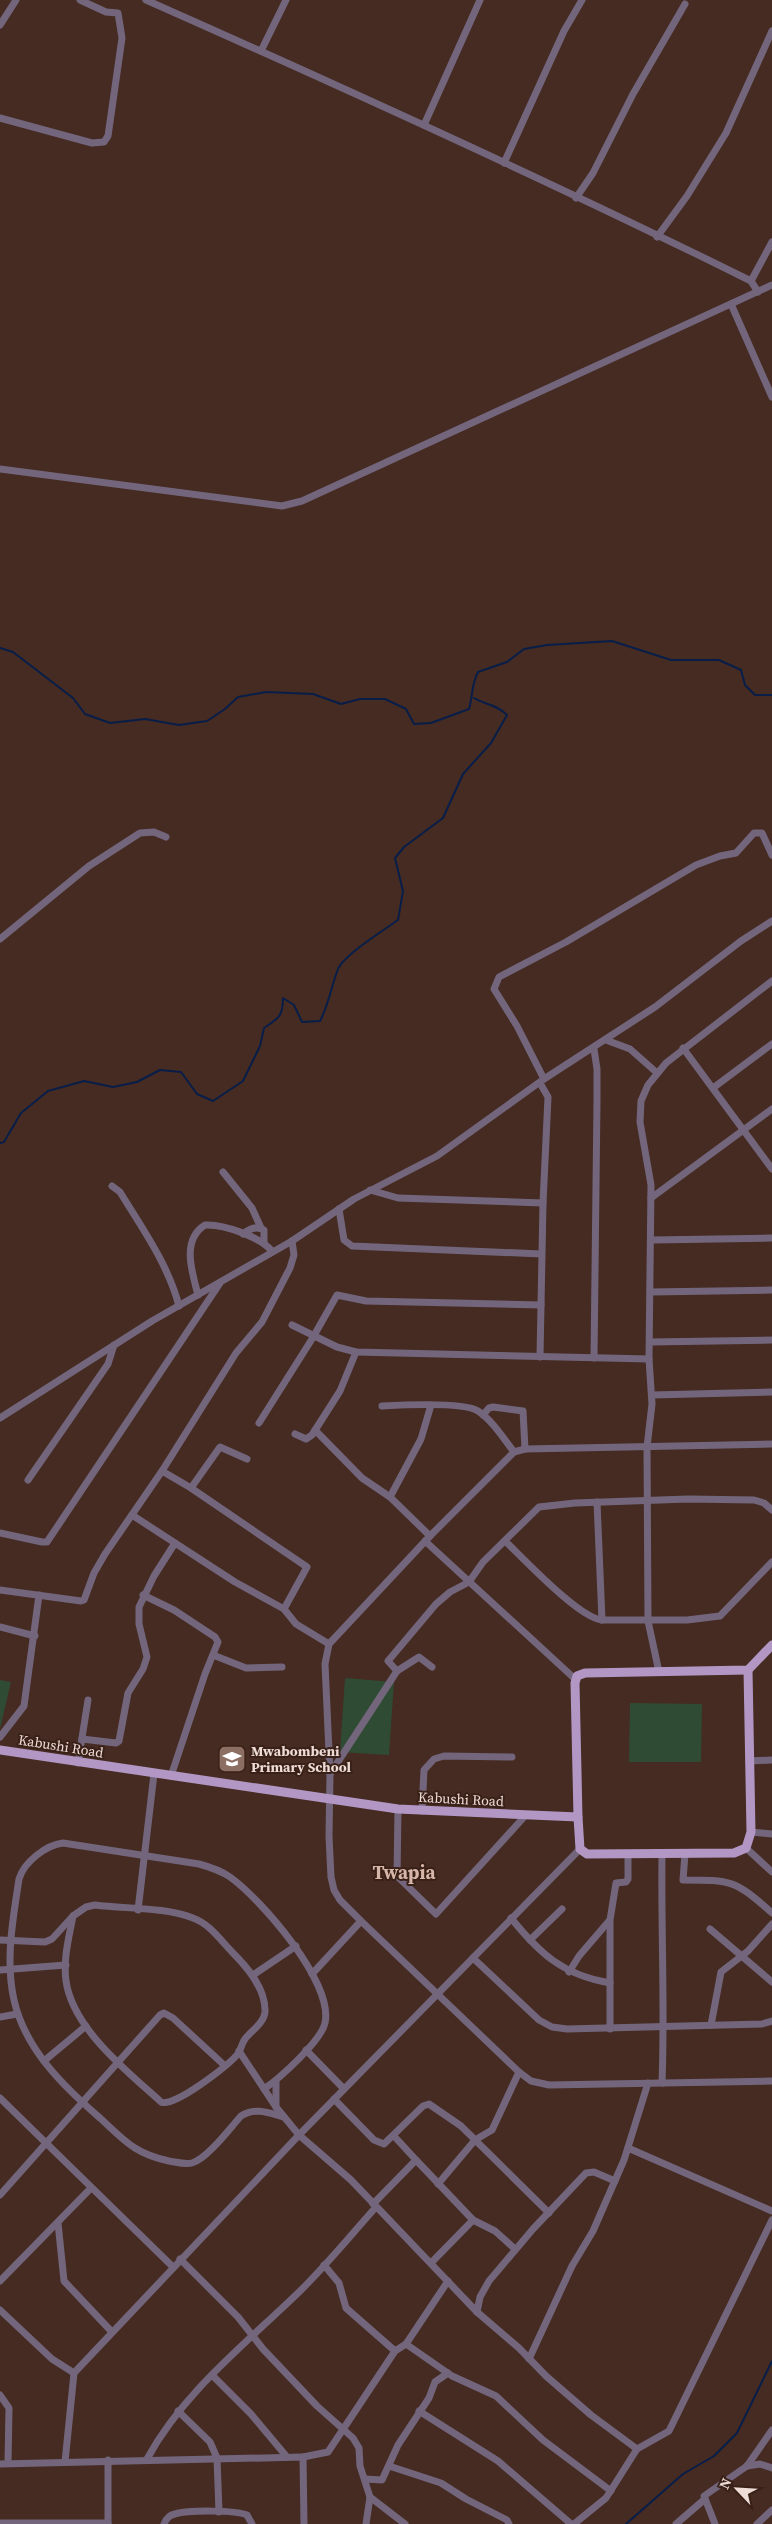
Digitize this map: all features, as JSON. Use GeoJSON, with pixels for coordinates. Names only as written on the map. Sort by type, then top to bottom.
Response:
{"type":"FeatureCollection","features":[{"type":"Feature","properties":{"kind":"main road"},"geometry":{"type":"LineString","coordinates":[[748,1670],[586,1673],[580,1674],[575,1679],[580,1848],[587,1854],[685,1854],[734,1852],[746,1848],[751,1832],[748,1670],[772,1645]]}},
{"type":"Feature","properties":{"kind":"main road","name":"Kabushi Road"},"geometry":{"type":"LineString","coordinates":[[0,1750],[154,1774],[398,1808],[525,1816],[578,1817]]}},
{"type":"Feature","properties":{"kind":"street"},"geometry":{"type":"LineString","coordinates":[[0,25],[16,0]]}},
{"type":"Feature","properties":{"kind":"street"},"geometry":{"type":"LineString","coordinates":[[0,118],[92,143],[104,142],[108,136],[122,38],[118,13],[106,12],[80,0]]}},
{"type":"Feature","properties":{"kind":"street"},"geometry":{"type":"LineString","coordinates":[[146,0],[504,163],[752,282],[758,292]]}},
{"type":"Feature","properties":{"kind":"street"},"geometry":{"type":"LineString","coordinates":[[261,51],[286,0]]}},
{"type":"Feature","properties":{"kind":"street"},"geometry":{"type":"LineString","coordinates":[[424,125],[480,0]]}},
{"type":"Feature","properties":{"kind":"street"},"geometry":{"type":"LineString","coordinates":[[504,163],[564,31],[582,0]]}},
{"type":"Feature","properties":{"kind":"street"},"geometry":{"type":"LineString","coordinates":[[576,198],[593,173],[633,94],[685,4]]}},
{"type":"Feature","properties":{"kind":"street"},"geometry":{"type":"LineString","coordinates":[[657,237],[687,196],[726,133],[772,30]]}},
{"type":"Feature","properties":{"kind":"street"},"geometry":{"type":"LineString","coordinates":[[752,282],[772,242]]}},
{"type":"Feature","properties":{"kind":"street"},"geometry":{"type":"LineString","coordinates":[[0,468],[282,506],[302,501],[772,285]]}},
{"type":"Feature","properties":{"kind":"street"},"geometry":{"type":"LineString","coordinates":[[731,304],[772,397]]}},
{"type":"Feature","properties":{"kind":"street"},"geometry":{"type":"LineString","coordinates":[[0,939],[90,866],[140,833],[154,832],[166,837]]}},
{"type":"Feature","properties":{"kind":"street"},"geometry":{"type":"LineString","coordinates":[[540,1357],[541,1254],[548,1097],[517,1026],[494,989],[499,978],[566,942],[696,866],[720,856],[736,853],[754,833],[762,834],[772,855]]}},
{"type":"Feature","properties":{"kind":"street"},"geometry":{"type":"LineString","coordinates":[[0,1418],[114,1345],[292,1241],[370,1190],[438,1156],[542,1081],[656,1007],[741,941],[772,920]]}},
{"type":"Feature","properties":{"kind":"street"},"geometry":{"type":"LineString","coordinates":[[659,1672],[648,1621],[647,1447],[652,1395],[650,1292],[652,1240],[650,1176],[640,1108],[646,1090],[656,1072],[684,1048],[772,981]]}},
{"type":"Feature","properties":{"kind":"street"},"geometry":{"type":"LineString","coordinates":[[606,1040],[630,1049],[656,1072]]}},
{"type":"Feature","properties":{"kind":"street"},"geometry":{"type":"LineString","coordinates":[[713,1088],[772,1044]]}},
{"type":"Feature","properties":{"kind":"street"},"geometry":{"type":"LineString","coordinates":[[684,1048],[772,1169]]}},
{"type":"Feature","properties":{"kind":"street"},"geometry":{"type":"LineString","coordinates":[[594,1049],[597,1069],[594,1358]]}},
{"type":"Feature","properties":{"kind":"street"},"geometry":{"type":"LineString","coordinates":[[651,1198],[772,1108]]}},
{"type":"Feature","properties":{"kind":"street"},"geometry":{"type":"LineString","coordinates":[[223,1172],[252,1208],[261,1228],[264,1230],[264,1243]]}},
{"type":"Feature","properties":{"kind":"street"},"geometry":{"type":"LineString","coordinates":[[112,1186],[120,1192],[151,1243],[173,1283],[179,1306]]}},
{"type":"Feature","properties":{"kind":"street"},"geometry":{"type":"LineString","coordinates":[[370,1190],[398,1198],[543,1203]]}},
{"type":"Feature","properties":{"kind":"street"},"geometry":{"type":"LineString","coordinates":[[339,1209],[344,1240],[352,1246],[541,1254]]}},
{"type":"Feature","properties":{"kind":"street"},"geometry":{"type":"LineString","coordinates":[[198,1295],[190,1259],[194,1235],[205,1224],[218,1224],[243,1234],[264,1243],[272,1251]]}},
{"type":"Feature","properties":{"kind":"street"},"geometry":{"type":"LineString","coordinates":[[243,1234],[254,1228],[261,1228]]}},
{"type":"Feature","properties":{"kind":"street"},"geometry":{"type":"LineString","coordinates":[[652,1240],[772,1238]]}},
{"type":"Feature","properties":{"kind":"street"},"geometry":{"type":"LineString","coordinates":[[0,1590],[84,1600],[99,1564],[162,1471],[236,1353],[262,1322],[290,1268],[294,1255],[292,1241]]}},
{"type":"Feature","properties":{"kind":"street"},"geometry":{"type":"LineString","coordinates":[[0,1534],[42,1542],[50,1538],[220,1282]]}},
{"type":"Feature","properties":{"kind":"street"},"geometry":{"type":"LineString","coordinates":[[650,1292],[772,1290]]}},
{"type":"Feature","properties":{"kind":"street"},"geometry":{"type":"LineString","coordinates":[[259,1423],[337,1296],[366,1301],[541,1305]]}},
{"type":"Feature","properties":{"kind":"street"},"geometry":{"type":"LineString","coordinates":[[292,1324],[338,1347],[356,1352],[650,1359]]}},
{"type":"Feature","properties":{"kind":"street"},"geometry":{"type":"LineString","coordinates":[[650,1342],[772,1340]]}},
{"type":"Feature","properties":{"kind":"street"},"geometry":{"type":"LineString","coordinates":[[28,1480],[108,1364],[114,1345]]}},
{"type":"Feature","properties":{"kind":"street"},"geometry":{"type":"LineString","coordinates":[[295,1434],[308,1438],[315,1430],[340,1391],[356,1352]]}},
{"type":"Feature","properties":{"kind":"street"},"geometry":{"type":"LineString","coordinates":[[652,1395],[772,1392]]}},
{"type":"Feature","properties":{"kind":"street"},"geometry":{"type":"LineString","coordinates":[[390,1497],[421,1439],[431,1405]]}},
{"type":"Feature","properties":{"kind":"street"},"geometry":{"type":"LineString","coordinates":[[382,1406],[431,1405],[474,1410],[483,1415],[514,1452]]}},
{"type":"Feature","properties":{"kind":"street"},"geometry":{"type":"LineString","coordinates":[[483,1415],[489,1408],[493,1407],[523,1411],[525,1449]]}},
{"type":"Feature","properties":{"kind":"street"},"geometry":{"type":"LineString","coordinates":[[315,1430],[362,1478],[390,1497],[469,1582],[575,1679]]}},
{"type":"Feature","properties":{"kind":"street"},"geometry":{"type":"LineString","coordinates":[[772,1444],[525,1449],[514,1452],[427,1539],[329,1644],[325,1664],[330,1774],[329,1836],[331,1877],[334,1890],[340,1900],[360,1921],[519,2072],[531,2081],[549,2085],[662,2084],[772,2080]]}},
{"type":"Feature","properties":{"kind":"street"},"geometry":{"type":"LineString","coordinates":[[191,1488],[220,1447],[247,1459]]}},
{"type":"Feature","properties":{"kind":"street"},"geometry":{"type":"LineString","coordinates":[[162,1471],[191,1488],[307,1567],[284,1609]]}},
{"type":"Feature","properties":{"kind":"street"},"geometry":{"type":"LineString","coordinates":[[397,1671],[388,1663],[389,1659],[436,1604],[450,1592],[469,1582],[483,1562],[539,1506],[648,1500],[754,1500],[764,1503],[772,1510]]}},
{"type":"Feature","properties":{"kind":"street"},"geometry":{"type":"LineString","coordinates":[[597,1502],[602,1620]]}},
{"type":"Feature","properties":{"kind":"street"},"geometry":{"type":"LineString","coordinates":[[132,1515],[235,1582],[284,1609],[296,1624],[329,1644]]}},
{"type":"Feature","properties":{"kind":"street"},"geometry":{"type":"LineString","coordinates":[[505,1540],[572,1603],[592,1618],[602,1620],[687,1620],[720,1616],[772,1562]]}},
{"type":"Feature","properties":{"kind":"street"},"geometry":{"type":"LineString","coordinates":[[82,1739],[116,1743],[119,1741],[126,1697],[143,1670],[148,1658],[139,1624],[139,1608],[143,1595],[175,1543]]}},
{"type":"Feature","properties":{"kind":"street"},"geometry":{"type":"LineString","coordinates":[[0,1737],[24,1706],[35,1636],[39,1595]]}},
{"type":"Feature","properties":{"kind":"street"},"geometry":{"type":"LineString","coordinates":[[143,1595],[174,1610],[218,1640],[204,1674],[171,1776]]}},
{"type":"Feature","properties":{"kind":"street"},"geometry":{"type":"LineString","coordinates":[[0,1627],[35,1636]]}},
{"type":"Feature","properties":{"kind":"street"},"geometry":{"type":"LineString","coordinates":[[213,1655],[246,1668],[282,1667]]}},
{"type":"Feature","properties":{"kind":"street"},"geometry":{"type":"LineString","coordinates":[[330,1774],[397,1671],[417,1658],[432,1668]]}},
{"type":"Feature","properties":{"kind":"street"},"geometry":{"type":"LineString","coordinates":[[78,1762],[88,1700]]}},
{"type":"Feature","properties":{"kind":"street"},"geometry":{"type":"LineString","coordinates":[[422,1810],[424,1770],[434,1759],[444,1756],[512,1757]]}},
{"type":"Feature","properties":{"kind":"street"},"geometry":{"type":"LineString","coordinates":[[749,1761],[772,1760]]}},
{"type":"Feature","properties":{"kind":"street"},"geometry":{"type":"LineString","coordinates":[[138,1910],[154,1774]]}},
{"type":"Feature","properties":{"kind":"street"},"geometry":{"type":"LineString","coordinates":[[398,1808],[397,1876],[436,1914],[525,1816]]}},
{"type":"Feature","properties":{"kind":"street"},"geometry":{"type":"LineString","coordinates":[[751,1832],[772,1834]]}},
{"type":"Feature","properties":{"kind":"street"},"geometry":{"type":"LineString","coordinates":[[264,2089],[276,2080],[306,2050],[324,2027],[326,2020],[318,1987],[296,1946],[232,1878],[217,1869],[63,1844],[48,1848],[20,1875],[10,1941],[9,1970],[18,2014],[23,2028],[44,2062],[83,2103],[131,2148],[154,2158],[193,2163],[202,2158],[241,2116],[249,2111],[258,2110],[284,2117]]}},
{"type":"Feature","properties":{"kind":"street"},"geometry":{"type":"LineString","coordinates":[[65,2462],[74,2373],[172,2266],[580,1848]]}},
{"type":"Feature","properties":{"kind":"street"},"geometry":{"type":"LineString","coordinates":[[746,1848],[772,1872]]}},
{"type":"Feature","properties":{"kind":"street"},"geometry":{"type":"LineString","coordinates":[[610,2029],[610,1920],[616,1883],[626,1882],[628,1879],[628,1854]]}},
{"type":"Feature","properties":{"kind":"street"},"geometry":{"type":"LineString","coordinates":[[662,1854],[664,2027],[662,2084]]}},
{"type":"Feature","properties":{"kind":"street"},"geometry":{"type":"LineString","coordinates":[[685,1854],[683,1880],[723,1880],[737,1885],[772,1913]]}},
{"type":"Feature","properties":{"kind":"street"},"geometry":{"type":"LineString","coordinates":[[0,1940],[45,1942],[52,1939],[73,1916],[91,1905],[160,1911],[195,1918],[208,1927],[252,1975],[265,2003],[265,2013],[261,2022],[244,2041],[232,2059],[187,2094],[166,2104],[118,2062],[86,2026],[68,1993],[66,1965],[73,1916]]}},
{"type":"Feature","properties":{"kind":"street"},"geometry":{"type":"LineString","coordinates":[[530,1940],[562,1909]]}},
{"type":"Feature","properties":{"kind":"street"},"geometry":{"type":"LineString","coordinates":[[511,1918],[530,1940],[570,1972],[610,1982]]}},
{"type":"Feature","properties":{"kind":"street"},"geometry":{"type":"LineString","coordinates":[[570,1972],[579,1956],[610,1920]]}},
{"type":"Feature","properties":{"kind":"street"},"geometry":{"type":"LineString","coordinates":[[312,1974],[360,1921]]}},
{"type":"Feature","properties":{"kind":"street"},"geometry":{"type":"LineString","coordinates":[[711,2025],[720,1975],[772,1924]]}},
{"type":"Feature","properties":{"kind":"street"},"geometry":{"type":"LineString","coordinates":[[710,1929],[772,1982]]}},
{"type":"Feature","properties":{"kind":"street"},"geometry":{"type":"LineString","coordinates":[[252,1975],[296,1946]]}},
{"type":"Feature","properties":{"kind":"street"},"geometry":{"type":"LineString","coordinates":[[473,1958],[539,2020],[552,2027],[610,2029],[772,2022]]}},
{"type":"Feature","properties":{"kind":"street"},"geometry":{"type":"LineString","coordinates":[[0,1970],[66,1965]]}},
{"type":"Feature","properties":{"kind":"street"},"geometry":{"type":"LineString","coordinates":[[0,2017],[18,2014]]}},
{"type":"Feature","properties":{"kind":"street"},"geometry":{"type":"LineString","coordinates":[[0,2195],[156,2018],[164,2014],[173,2018],[224,2065]]}},
{"type":"Feature","properties":{"kind":"street"},"geometry":{"type":"LineString","coordinates":[[44,2062],[86,2026]]}},
{"type":"Feature","properties":{"kind":"street"},"geometry":{"type":"LineString","coordinates":[[306,2050],[344,2089]]}},
{"type":"Feature","properties":{"kind":"street"},"geometry":{"type":"LineString","coordinates":[[239,2051],[276,2107],[299,2135],[351,2180],[477,2312],[520,2348],[529,2359],[591,2415],[637,2449]]}},
{"type":"Feature","properties":{"kind":"street"},"geometry":{"type":"LineString","coordinates":[[232,2059],[250,2065]]}},
{"type":"Feature","properties":{"kind":"street"},"geometry":{"type":"LineString","coordinates":[[438,2184],[476,2140],[492,2130],[519,2072]]}},
{"type":"Feature","properties":{"kind":"street"},"geometry":{"type":"LineString","coordinates":[[276,2080],[276,2107]]}},
{"type":"Feature","properties":{"kind":"street"},"geometry":{"type":"LineString","coordinates":[[529,2359],[572,2266],[593,2231],[615,2181],[628,2148],[648,2083]]}},
{"type":"Feature","properties":{"kind":"street"},"geometry":{"type":"LineString","coordinates":[[334,2099],[378,2143],[387,2142],[426,2104],[444,2113],[476,2140],[549,2213]]}},
{"type":"Feature","properties":{"kind":"street"},"geometry":{"type":"LineString","coordinates":[[1,2102],[172,2266]]}},
{"type":"Feature","properties":{"kind":"street"},"geometry":{"type":"LineString","coordinates":[[394,2136],[473,2220],[495,2231],[516,2249]]}},
{"type":"Feature","properties":{"kind":"street"},"geometry":{"type":"LineString","coordinates":[[628,2148],[772,2211]]}},
{"type":"Feature","properties":{"kind":"street"},"geometry":{"type":"LineString","coordinates":[[147,2459],[178,2411],[253,2334],[296,2295],[416,2160]]}},
{"type":"Feature","properties":{"kind":"street"},"geometry":{"type":"LineString","coordinates":[[477,2312],[483,2290],[516,2249],[586,2173],[594,2172],[615,2181]]}},
{"type":"Feature","properties":{"kind":"street"},"geometry":{"type":"LineString","coordinates":[[0,2281],[90,2189]]}},
{"type":"Feature","properties":{"kind":"street"},"geometry":{"type":"LineString","coordinates":[[431,2263],[473,2220]]}},
{"type":"Feature","properties":{"kind":"street"},"geometry":{"type":"LineString","coordinates":[[420,2411],[498,2461],[573,2524],[594,2509],[611,2491],[637,2449],[669,2431],[772,2220]]}},
{"type":"Feature","properties":{"kind":"street"},"geometry":{"type":"LineString","coordinates":[[58,2223],[64,2281],[112,2332]]}},
{"type":"Feature","properties":{"kind":"street"},"geometry":{"type":"LineString","coordinates":[[180,2259],[253,2334],[263,2349],[317,2406],[344,2428],[357,2443],[360,2466],[370,2497],[366,2524]]}},
{"type":"Feature","properties":{"kind":"street"},"geometry":{"type":"LineString","coordinates":[[324,2265],[339,2283],[346,2308],[395,2351]]}},
{"type":"Feature","properties":{"kind":"street"},"geometry":{"type":"LineString","coordinates":[[0,2395],[9,2408],[4,2464],[147,2459],[303,2457],[328,2452],[395,2351],[406,2344],[448,2281]]}},
{"type":"Feature","properties":{"kind":"street"},"geometry":{"type":"LineString","coordinates":[[0,2310],[52,2359],[74,2373]]}},
{"type":"Feature","properties":{"kind":"street"},"geometry":{"type":"LineString","coordinates":[[406,2344],[448,2373],[496,2396],[543,2440],[611,2491]]}},
{"type":"Feature","properties":{"kind":"street"},"geometry":{"type":"LineString","coordinates":[[365,2479],[382,2480],[398,2445],[430,2398],[435,2382],[448,2373]]}},
{"type":"Feature","properties":{"kind":"street"},"geometry":{"type":"LineString","coordinates":[[213,2376],[251,2414],[287,2457]]}},
{"type":"Feature","properties":{"kind":"street"},"geometry":{"type":"LineString","coordinates":[[178,2411],[210,2442],[217,2458],[219,2512]]}},
{"type":"Feature","properties":{"kind":"street"},"geometry":{"type":"LineString","coordinates":[[676,2524],[705,2499],[704,2496],[747,2466],[772,2430]]}},
{"type":"Feature","properties":{"kind":"street"},"geometry":{"type":"LineString","coordinates":[[303,2457],[304,2524]]}},
{"type":"Feature","properties":{"kind":"street"},"geometry":{"type":"LineString","coordinates":[[0,2523],[108,2523],[108,2460]]}},
{"type":"Feature","properties":{"kind":"street"},"geometry":{"type":"LineString","coordinates":[[747,2466],[760,2464],[772,2468]]}},
{"type":"Feature","properties":{"kind":"street"},"geometry":{"type":"LineString","coordinates":[[389,2466],[441,2483],[466,2499],[506,2520],[509,2524]]}},
{"type":"Feature","properties":{"kind":"street"},"geometry":{"type":"LineString","coordinates":[[370,2497],[405,2524]]}},
{"type":"Feature","properties":{"kind":"street"},"geometry":{"type":"LineString","coordinates":[[705,2499],[715,2524]]}},
{"type":"Feature","properties":{"kind":"street"},"geometry":{"type":"LineString","coordinates":[[757,2524],[772,2510]]}},
{"type":"Feature","properties":{"kind":"street"},"geometry":{"type":"LineString","coordinates":[[164,2524],[167,2518],[174,2514],[219,2512],[247,2515],[252,2524]]}},
{"type":"Feature","properties":{"kind":"green space"},"geometry":{"type":"Polygon","coordinates":[[[345,1678],[394,1682],[389,1755],[340,1752],[345,1678]]]}},
{"type":"Feature","properties":{"kind":"green space"},"geometry":{"type":"Polygon","coordinates":[[[0,1680],[11,1682],[0,1729],[0,1680]]]}},
{"type":"Feature","properties":{"kind":"green space"},"geometry":{"type":"Polygon","coordinates":[[[630,1703],[702,1704],[701,1762],[629,1762],[630,1703]]]}},
{"type":"Feature","properties":{"kind":"waterway"},"geometry":{"type":"LineString","coordinates":[[0,648],[13,652],[73,698],[85,714],[110,723],[145,719],[179,725],[207,721],[225,709],[238,697],[266,692],[313,694],[341,704],[360,699],[385,699],[406,709],[414,724],[431,723],[469,709],[474,682],[478,672],[507,662],[524,649],[547,645],[612,641],[671,660],[719,660],[741,670],[745,685],[755,695],[772,695]]}},
{"type":"Feature","properties":{"kind":"waterway"},"geometry":{"type":"LineString","coordinates":[[0,1143],[4,1142],[21,1113],[48,1091],[84,1081],[113,1087],[137,1082],[160,1070],[181,1072],[197,1094],[213,1101],[243,1081],[260,1046],[264,1028],[277,1019],[281,1013],[283,998],[294,1005],[302,1022],[320,1021],[338,969],[342,963],[365,943],[398,920],[403,891],[395,858],[404,847],[443,818],[463,774],[491,743],[507,715],[500,709],[474,698]]}},
{"type":"Feature","properties":{"kind":"waterway"},"geometry":{"type":"LineString","coordinates":[[626,2524],[683,2474],[714,2456],[737,2433],[772,2361]]}},
{"type":"Feature","properties":{"kind":"place","name":"Mwabombeni Primary School"},"geometry":{"type":"Point","coordinates":[232,1759]}},
{"type":"Feature","properties":{"kind":"district","name":"Twapia"},"geometry":{"type":"Point","coordinates":[404,1872]}}]}
